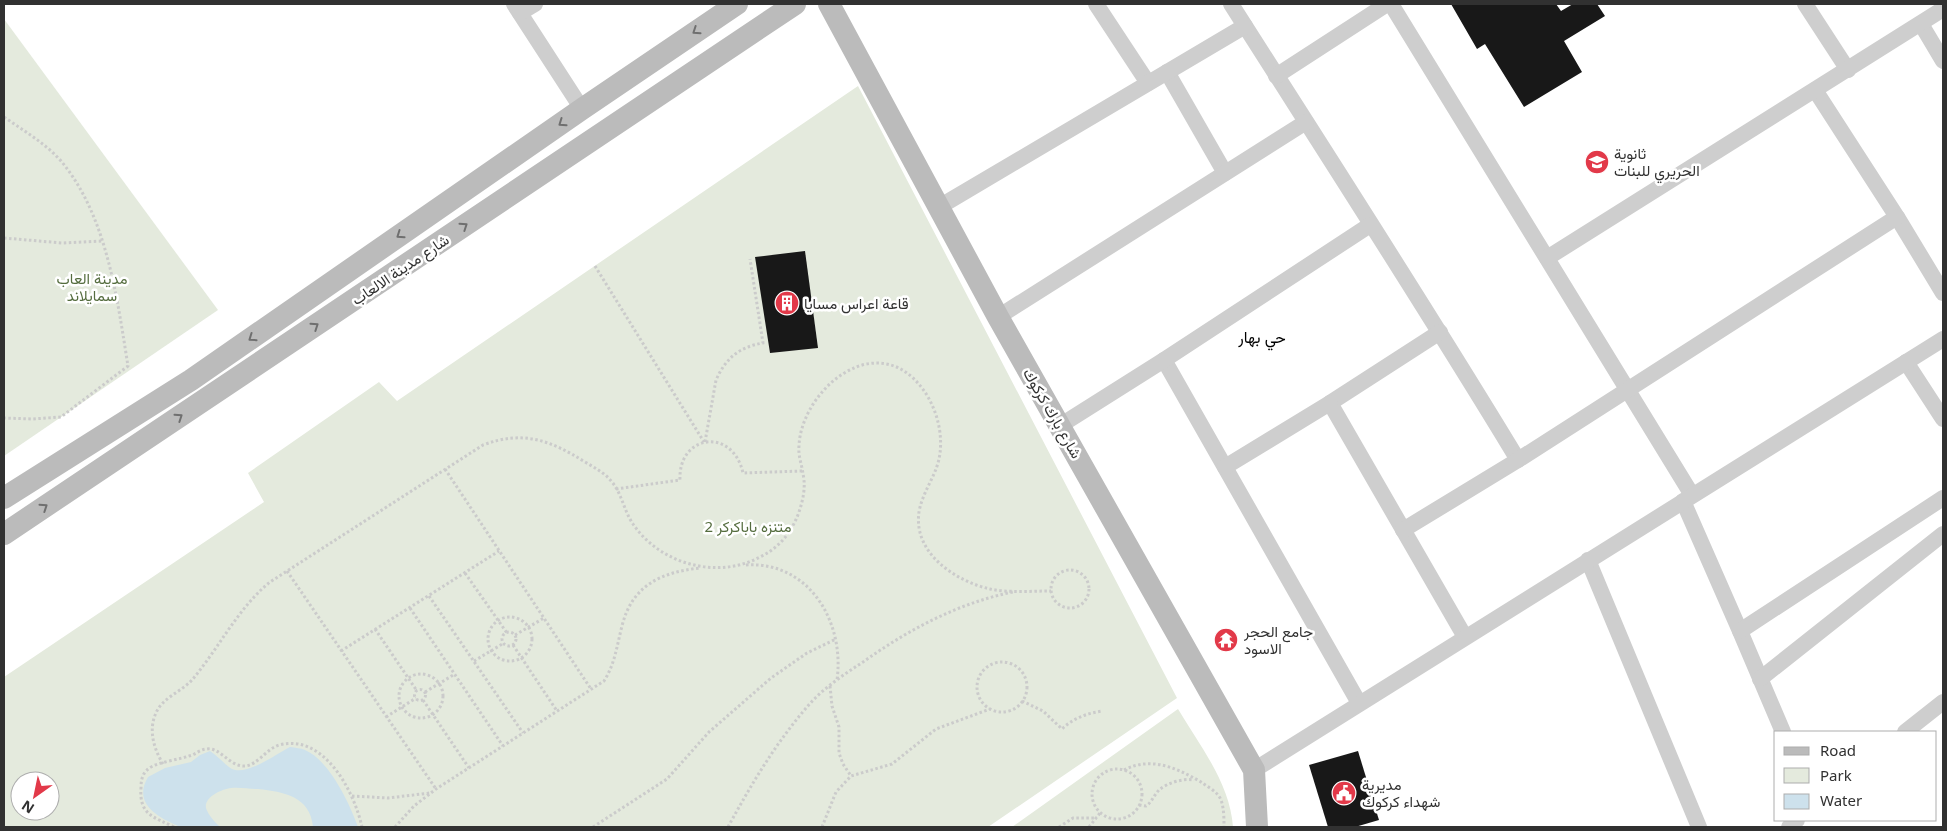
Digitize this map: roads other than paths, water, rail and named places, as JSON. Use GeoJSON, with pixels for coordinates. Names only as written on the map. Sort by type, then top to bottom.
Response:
{"type":"FeatureCollection","features":[{"type":"Feature","properties":{"kind":"main road","name":"شارع مدينة الالعاب"},"geometry":{"type":"LineString","coordinates":[[4,498],[191,380],[736,4]]}},
{"type":"Feature","properties":{"kind":"main road","name":"شارع مدينة الالعاب"},"geometry":{"type":"LineString","coordinates":[[4,534],[795,4]]}},
{"type":"Feature","properties":{"kind":"main road","name":"شارع بارك كركوك"},"geometry":{"type":"LineString","coordinates":[[829,4],[998,317],[1061,425],[1254,770],[1257,827]]}},
{"type":"Feature","properties":{"kind":"main road"},"geometry":{"type":"LineString","coordinates":[[473,185],[491,209]]}},
{"type":"Feature","properties":{"kind":"street"},"geometry":{"type":"LineString","coordinates":[[535,4],[517,9],[582,109]]}},
{"type":"Feature","properties":{"kind":"street"},"geometry":{"type":"LineString","coordinates":[[1096,4],[1148,83]]}},
{"type":"Feature","properties":{"kind":"street"},"geometry":{"type":"LineString","coordinates":[[1231,4],[1370,225],[1440,332],[1518,460]]}},
{"type":"Feature","properties":{"kind":"street"},"geometry":{"type":"LineString","coordinates":[[1276,76],[1387,4]]}},
{"type":"Feature","properties":{"kind":"street"},"geometry":{"type":"LineString","coordinates":[[1391,4],[1627,389],[1687,498],[1783,731]]}},
{"type":"Feature","properties":{"kind":"street"},"geometry":{"type":"LineString","coordinates":[[1805,4],[1848,70]]}},
{"type":"Feature","properties":{"kind":"street"},"geometry":{"type":"LineString","coordinates":[[1547,258],[1943,9]]}},
{"type":"Feature","properties":{"kind":"street"},"geometry":{"type":"LineString","coordinates":[[1921,24],[1943,61]]}},
{"type":"Feature","properties":{"kind":"street"},"geometry":{"type":"LineString","coordinates":[[939,208],[1245,26]]}},
{"type":"Feature","properties":{"kind":"street"},"geometry":{"type":"LineString","coordinates":[[1166,72],[1225,174]]}},
{"type":"Feature","properties":{"kind":"street"},"geometry":{"type":"LineString","coordinates":[[1815,90],[1897,216],[1943,293]]}},
{"type":"Feature","properties":{"kind":"street"},"geometry":{"type":"LineString","coordinates":[[998,317],[1306,122]]}},
{"type":"Feature","properties":{"kind":"street"},"geometry":{"type":"LineString","coordinates":[[1403,530],[1518,460],[1897,216]]}},
{"type":"Feature","properties":{"kind":"street"},"geometry":{"type":"LineString","coordinates":[[1061,425],[1370,225]]}},
{"type":"Feature","properties":{"kind":"street"},"geometry":{"type":"LineString","coordinates":[[1225,467],[1330,403],[1440,332]]}},
{"type":"Feature","properties":{"kind":"street"},"geometry":{"type":"LineString","coordinates":[[1254,770],[1943,339]]}},
{"type":"Feature","properties":{"kind":"street"},"geometry":{"type":"LineString","coordinates":[[1164,360],[1359,703]]}},
{"type":"Feature","properties":{"kind":"street"},"geometry":{"type":"LineString","coordinates":[[1906,362],[1943,419]]}},
{"type":"Feature","properties":{"kind":"street"},"geometry":{"type":"LineString","coordinates":[[1330,403],[1465,637]]}},
{"type":"Feature","properties":{"kind":"street"},"geometry":{"type":"LineString","coordinates":[[1740,631],[1943,498]]}},
{"type":"Feature","properties":{"kind":"street"},"geometry":{"type":"LineString","coordinates":[[1760,679],[1943,534]]}},
{"type":"Feature","properties":{"kind":"street"},"geometry":{"type":"LineString","coordinates":[[1588,560],[1699,827]]}},
{"type":"Feature","properties":{"kind":"street"},"geometry":{"type":"LineString","coordinates":[[1906,731],[1943,702]]}},
{"type":"Feature","properties":{"kind":"water"},"geometry":{"type":"Polygon","coordinates":[[[290,747],[305,750],[322,763],[338,784],[358,827],[313,827],[307,808],[301,802],[286,794],[258,789],[231,788],[211,797],[206,804],[210,816],[220,827],[185,828],[164,819],[150,809],[143,795],[148,777],[165,768],[191,762],[200,755],[210,751],[232,769],[245,770],[290,747]]]}},
{"type":"Feature","properties":{"kind":"place","name":"ثانوية الحريري للبنات"},"geometry":{"type":"Point","coordinates":[1597,162]}},
{"type":"Feature","properties":{"kind":"place","name":"قاعة اعراس مسايا"},"geometry":{"type":"Point","coordinates":[787,303]}},
{"type":"Feature","properties":{"kind":"place","name":"جامع الحجر الاسود"},"geometry":{"type":"Point","coordinates":[1226,640]}},
{"type":"Feature","properties":{"kind":"place","name":"مديرية شهداء كركوك"},"geometry":{"type":"Point","coordinates":[1344,793]}},
{"type":"Feature","properties":{"kind":"district","name":"حي بهار"},"geometry":{"type":"Point","coordinates":[1262,337]}},
{"type":"Feature","properties":{"kind":"park label","name":"مدينة العاب سمايلاند"},"geometry":{"type":"Point","coordinates":[92,286]}},
{"type":"Feature","properties":{"kind":"park label","name":"متنزه باباكركر 2"},"geometry":{"type":"Point","coordinates":[748,526]}}]}
